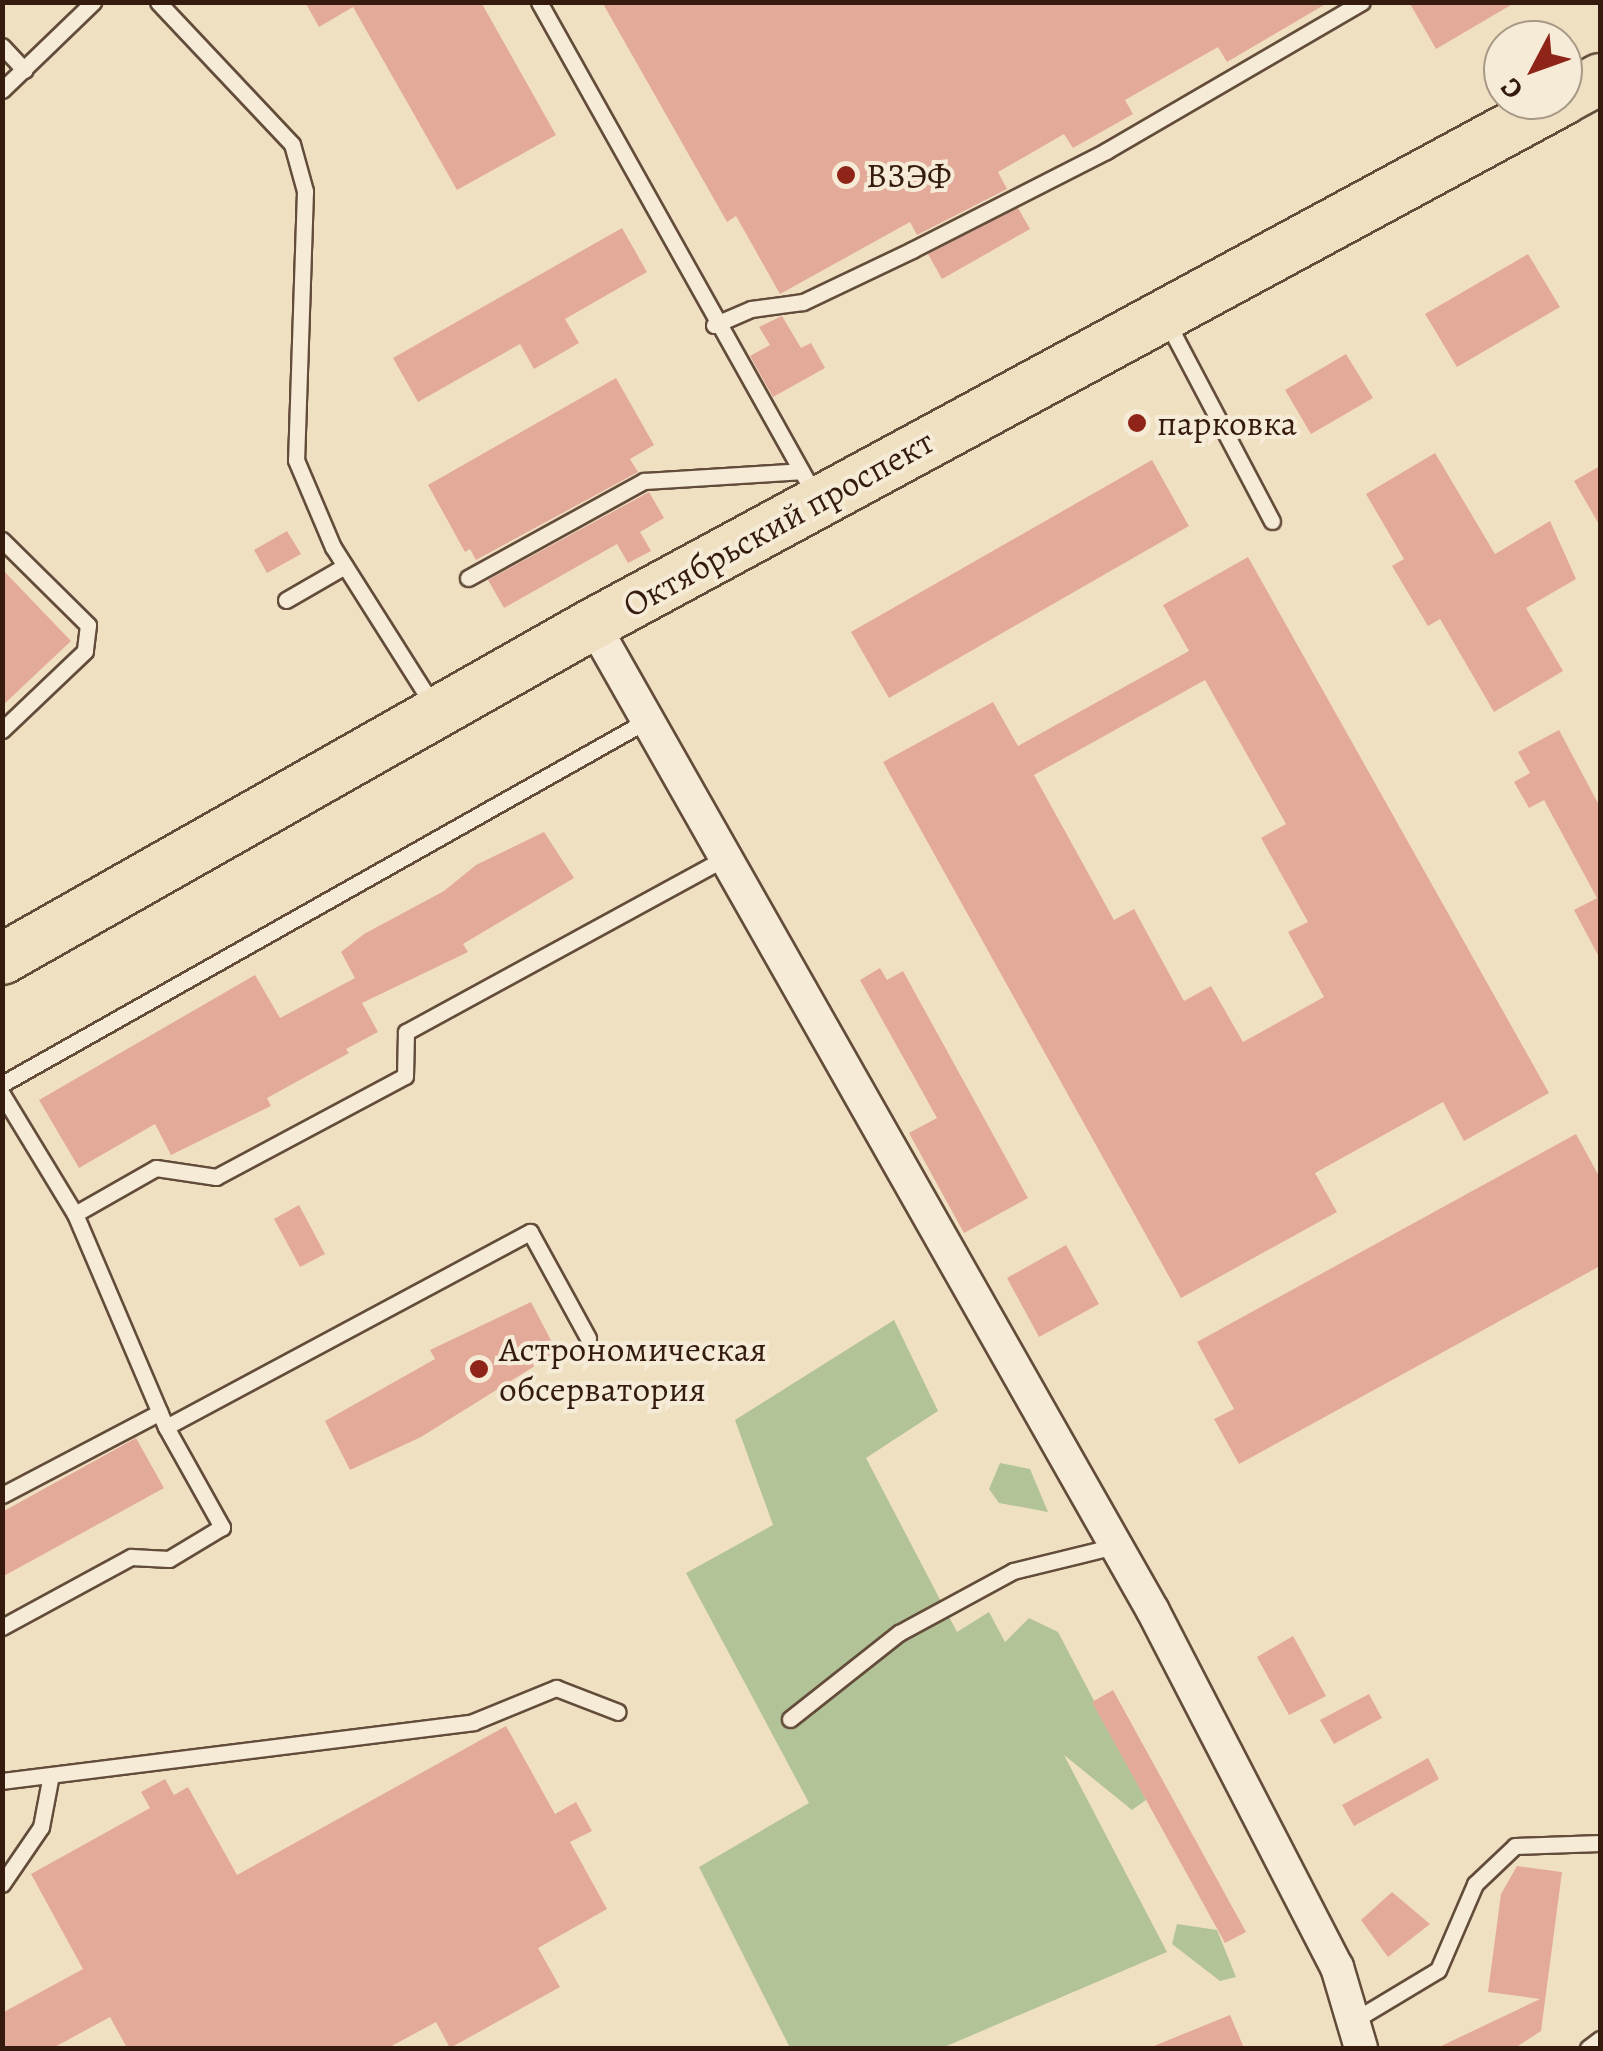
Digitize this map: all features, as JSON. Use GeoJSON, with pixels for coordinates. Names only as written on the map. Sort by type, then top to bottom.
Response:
{"type":"FeatureCollection","features":[{"type":"Feature","properties":{"kind":"main road","name":"Октябрьский проспект"},"geometry":{"type":"LineString","coordinates":[[2,959],[438,715],[592,624],[810,486],[1162,314],[1525,120]]}},
{"type":"Feature","properties":{"kind":"street"},"geometry":{"type":"LineString","coordinates":[[592,624],[1115,1546],[1336,1966],[1357,2035]]}},
{"type":"Feature","properties":{"kind":"lane"},"geometry":{"type":"LineString","coordinates":[[2,90],[93,2]]}},
{"type":"Feature","properties":{"kind":"lane"},"geometry":{"type":"LineString","coordinates":[[158,2],[292,144],[305,191],[296,460],[345,566],[438,715]]}},
{"type":"Feature","properties":{"kind":"lane"},"geometry":{"type":"LineString","coordinates":[[539,2],[714,326],[810,486]]}},
{"type":"Feature","properties":{"kind":"lane"},"geometry":{"type":"LineString","coordinates":[[714,326],[751,309],[804,302],[912,250],[1106,150],[1362,2]]}},
{"type":"Feature","properties":{"kind":"lane"},"geometry":{"type":"LineString","coordinates":[[2,46],[24,70]]}},
{"type":"Feature","properties":{"kind":"lane"},"geometry":{"type":"LineString","coordinates":[[1162,314],[1272,521]]}},
{"type":"Feature","properties":{"kind":"lane"},"geometry":{"type":"LineString","coordinates":[[468,578],[644,481],[810,486]]}},
{"type":"Feature","properties":{"kind":"lane"},"geometry":{"type":"LineString","coordinates":[[2,540],[88,626],[85,651],[2,730]]}},
{"type":"Feature","properties":{"kind":"lane"},"geometry":{"type":"LineString","coordinates":[[286,600],[345,566]]}},
{"type":"Feature","properties":{"kind":"lane"},"geometry":{"type":"LineString","coordinates":[[2,1084],[646,721]]}},
{"type":"Feature","properties":{"kind":"lane"},"geometry":{"type":"LineString","coordinates":[[74,1214],[156,1168],[216,1176],[405,1076],[406,1032],[725,858]]}},
{"type":"Feature","properties":{"kind":"lane"},"geometry":{"type":"LineString","coordinates":[[2,1094],[74,1214],[163,1420],[222,1527],[169,1559],[132,1556],[2,1626]]}},
{"type":"Feature","properties":{"kind":"lane"},"geometry":{"type":"LineString","coordinates":[[2,1495],[163,1420],[530,1232],[588,1338]]}},
{"type":"Feature","properties":{"kind":"lane"},"geometry":{"type":"LineString","coordinates":[[790,1720],[899,1633],[1013,1571],[1115,1546]]}},
{"type":"Feature","properties":{"kind":"lane"},"geometry":{"type":"LineString","coordinates":[[2,1781],[50,1780],[474,1722],[556,1688],[618,1712]]}},
{"type":"Feature","properties":{"kind":"lane"},"geometry":{"type":"LineString","coordinates":[[2,1884],[41,1827],[50,1780]]}},
{"type":"Feature","properties":{"kind":"lane"},"geometry":{"type":"LineString","coordinates":[[1357,2035],[1438,1970],[1475,1884],[1515,1846],[1600,1843]]}},
{"type":"Feature","properties":{"kind":"lane"},"geometry":{"type":"LineString","coordinates":[[1588,2048],[1600,2039]]}},
{"type":"Feature","properties":{"kind":"green space"},"geometry":{"type":"Polygon","coordinates":[[[894,1320],[938,1411],[866,1458],[957,1632],[989,1612],[1005,1642],[1029,1618],[1058,1632],[1146,1800],[1132,1810],[1064,1755],[1167,1952],[942,2048],[790,2048],[699,1867],[809,1803],[686,1573],[773,1525],[735,1420],[894,1320]]]}},
{"type":"Feature","properties":{"kind":"green space"},"geometry":{"type":"Polygon","coordinates":[[[1000,1463],[1030,1469],[1048,1512],[999,1503],[989,1489],[1000,1463]]]}},
{"type":"Feature","properties":{"kind":"green space"},"geometry":{"type":"Polygon","coordinates":[[[1177,1924],[1217,1930],[1236,1977],[1220,1981],[1172,1944],[1177,1924]]]}},
{"type":"Feature","properties":{"kind":"building"},"geometry":{"type":"Polygon","coordinates":[[[305,2],[481,2],[556,135],[457,190],[353,7],[319,27],[305,2]]]}},
{"type":"Feature","properties":{"kind":"building","name":"ВЗЭФ"},"geometry":{"type":"Polygon","coordinates":[[[602,2],[1329,2],[1227,62],[1218,47],[1125,100],[1133,114],[1073,148],[1064,134],[998,172],[1007,189],[917,235],[910,222],[780,294],[736,216],[727,222],[602,2]]]}},
{"type":"Feature","properties":{"kind":"building"},"geometry":{"type":"Polygon","coordinates":[[[1409,2],[1516,2],[1483,20],[1436,49],[1409,2]]]}},
{"type":"Feature","properties":{"kind":"building"},"geometry":{"type":"Polygon","coordinates":[[[1018,208],[1030,229],[942,279],[928,254],[1018,208]]]}},
{"type":"Feature","properties":{"kind":"building"},"geometry":{"type":"Polygon","coordinates":[[[622,228],[647,272],[565,319],[579,343],[534,369],[520,344],[418,402],[393,358],[622,228]]]}},
{"type":"Feature","properties":{"kind":"building"},"geometry":{"type":"Polygon","coordinates":[[[1528,254],[1560,307],[1457,367],[1425,314],[1528,254]]]}},
{"type":"Feature","properties":{"kind":"building"},"geometry":{"type":"Polygon","coordinates":[[[782,316],[801,348],[811,343],[825,368],[773,397],[750,356],[770,345],[759,327],[782,316]]]}},
{"type":"Feature","properties":{"kind":"building"},"geometry":{"type":"Polygon","coordinates":[[[1346,354],[1373,398],[1311,434],[1285,390],[1346,354]]]}},
{"type":"Feature","properties":{"kind":"building"},"geometry":{"type":"Polygon","coordinates":[[[616,378],[654,445],[630,459],[638,472],[476,560],[470,549],[465,552],[428,485],[616,378]]]}},
{"type":"Feature","properties":{"kind":"building"},"geometry":{"type":"Polygon","coordinates":[[[1435,453],[1495,554],[1550,521],[1576,579],[1526,608],[1563,671],[1494,712],[1440,619],[1428,626],[1392,566],[1404,559],[1366,494],[1435,453]]]}},
{"type":"Feature","properties":{"kind":"building"},"geometry":{"type":"Polygon","coordinates":[[[1152,460],[1189,526],[889,698],[851,632],[1152,460]]]}},
{"type":"Feature","properties":{"kind":"building"},"geometry":{"type":"Polygon","coordinates":[[[1600,466],[1600,526],[1574,481],[1600,466]]]}},
{"type":"Feature","properties":{"kind":"building"},"geometry":{"type":"Polygon","coordinates":[[[649,492],[664,518],[640,532],[651,551],[628,563],[617,544],[504,608],[488,580],[649,492]]]}},
{"type":"Feature","properties":{"kind":"building"},"geometry":{"type":"Polygon","coordinates":[[[287,531],[301,554],[267,573],[254,550],[287,531]]]}},
{"type":"Feature","properties":{"kind":"building"},"geometry":{"type":"Polygon","coordinates":[[[1248,557],[1549,1093],[1464,1141],[1443,1102],[1315,1173],[1337,1212],[1181,1298],[883,762],[993,702],[1018,746],[1189,651],[1163,605],[1248,557]],[[1205,680],[1034,775],[1114,920],[1134,909],[1184,1001],[1211,986],[1243,1042],[1324,997],[1288,932],[1308,922],[1261,838],[1286,824],[1205,680]]]}},
{"type":"Feature","properties":{"kind":"building"},"geometry":{"type":"Polygon","coordinates":[[[2,569],[71,641],[2,706],[2,569]]]}},
{"type":"Feature","properties":{"kind":"building"},"geometry":{"type":"Polygon","coordinates":[[[1559,730],[1600,807],[1600,959],[1574,910],[1597,898],[1544,800],[1529,808],[1514,782],[1530,773],[1518,752],[1559,730]]]}},
{"type":"Feature","properties":{"kind":"building"},"geometry":{"type":"Polygon","coordinates":[[[544,832],[574,878],[463,944],[468,952],[362,1003],[378,1032],[346,1049],[349,1053],[267,1098],[271,1106],[171,1155],[155,1124],[79,1168],[39,1100],[255,975],[280,1018],[355,978],[341,952],[364,934],[444,891],[476,865],[544,832]]]}},
{"type":"Feature","properties":{"kind":"building"},"geometry":{"type":"Polygon","coordinates":[[[880,968],[887,980],[903,971],[1028,1198],[964,1233],[909,1133],[937,1118],[860,980],[880,968]]]}},
{"type":"Feature","properties":{"kind":"building"},"geometry":{"type":"Polygon","coordinates":[[[1576,1134],[1600,1178],[1600,1266],[1239,1464],[1214,1419],[1234,1409],[1197,1342],[1576,1134]]]}},
{"type":"Feature","properties":{"kind":"building"},"geometry":{"type":"Polygon","coordinates":[[[299,1205],[325,1254],[300,1267],[274,1219],[299,1205]]]}},
{"type":"Feature","properties":{"kind":"building"},"geometry":{"type":"Polygon","coordinates":[[[1066,1245],[1099,1304],[1039,1337],[1007,1278],[1066,1245]]]}},
{"type":"Feature","properties":{"kind":"building"},"geometry":{"type":"Polygon","coordinates":[[[531,1302],[557,1352],[421,1437],[350,1470],[325,1421],[435,1359],[430,1350],[531,1302]]]}},
{"type":"Feature","properties":{"kind":"building"},"geometry":{"type":"Polygon","coordinates":[[[136,1438],[164,1488],[2,1577],[2,1512],[136,1438]]]}},
{"type":"Feature","properties":{"kind":"building"},"geometry":{"type":"Polygon","coordinates":[[[1293,1636],[1326,1696],[1289,1715],[1257,1657],[1293,1636]]]}},
{"type":"Feature","properties":{"kind":"building"},"geometry":{"type":"Polygon","coordinates":[[[1113,1690],[1246,1932],[1225,1943],[1092,1702],[1113,1690]]]}},
{"type":"Feature","properties":{"kind":"building"},"geometry":{"type":"Polygon","coordinates":[[[1369,1694],[1382,1718],[1334,1744],[1320,1720],[1369,1694]]]}},
{"type":"Feature","properties":{"kind":"building"},"geometry":{"type":"Polygon","coordinates":[[[506,1726],[555,1814],[576,1802],[592,1831],[570,1842],[607,1909],[538,1948],[560,1987],[450,2048],[436,2022],[388,2048],[127,2048],[110,2017],[53,2048],[2,2048],[2,2013],[83,1969],[31,1874],[150,1808],[141,1792],[165,1779],[174,1795],[188,1787],[237,1875],[506,1726]]]}},
{"type":"Feature","properties":{"kind":"building"},"geometry":{"type":"Polygon","coordinates":[[[1428,1758],[1439,1779],[1354,1826],[1342,1805],[1428,1758]]]}},
{"type":"Feature","properties":{"kind":"building"},"geometry":{"type":"Polygon","coordinates":[[[1517,1866],[1562,1872],[1541,2031],[1515,2048],[1437,2048],[1540,1999],[1488,1992],[1501,1894],[1517,1866]]]}},
{"type":"Feature","properties":{"kind":"building"},"geometry":{"type":"Polygon","coordinates":[[[1392,1892],[1430,1924],[1388,1957],[1361,1920],[1392,1892]]]}},
{"type":"Feature","properties":{"kind":"building"},"geometry":{"type":"Polygon","coordinates":[[[1230,2015],[1244,2048],[1149,2048],[1230,2015]]]}},
{"type":"Feature","properties":{"kind":"place","name":"ВЗЭФ"},"geometry":{"type":"Point","coordinates":[846,175]}},
{"type":"Feature","properties":{"kind":"place","name":"парковка"},"geometry":{"type":"Point","coordinates":[1137,423]}},
{"type":"Feature","properties":{"kind":"place","name":"Aстрономическая обсерватория"},"geometry":{"type":"Point","coordinates":[479,1369]}}]}
